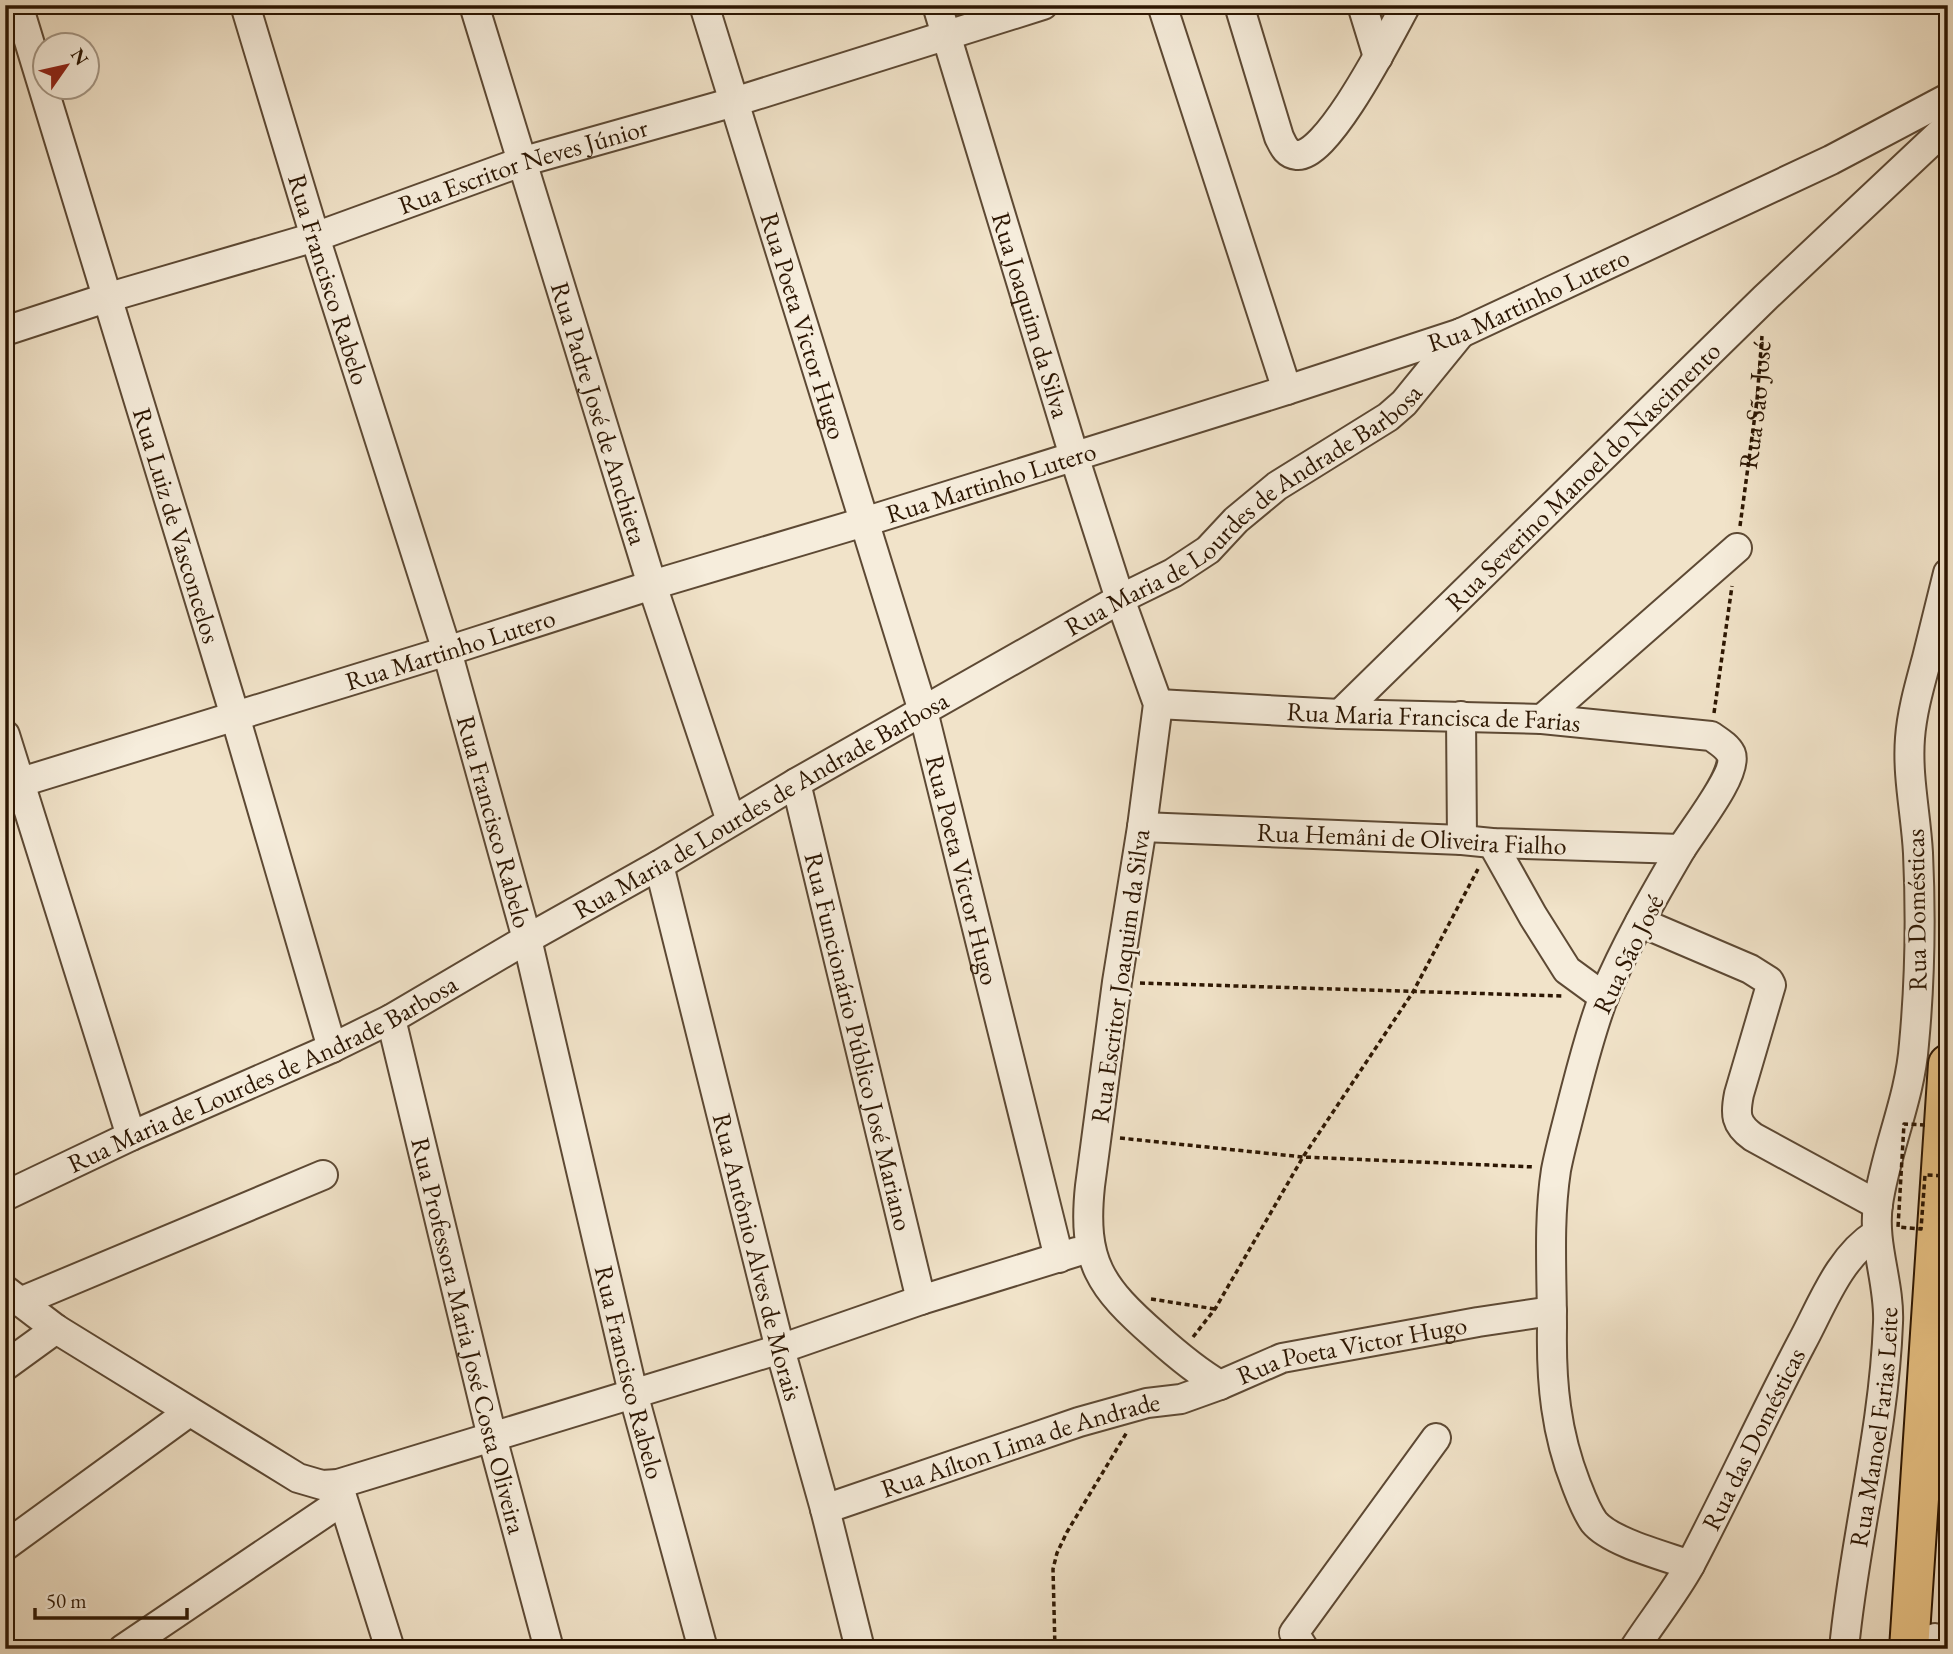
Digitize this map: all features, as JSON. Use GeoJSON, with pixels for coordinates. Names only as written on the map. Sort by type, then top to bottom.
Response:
{"type":"FeatureCollection","features":[{"type":"Feature","properties":{"kind":"highway"},"geometry":{"type":"LineString","coordinates":[[1931,1645],[1924,1401],[1948,1064]]}},
{"type":"Feature","properties":{"kind":"highway"},"geometry":{"type":"LineString","coordinates":[[1931,1645],[1948,1447]]}},
{"type":"Feature","properties":{"kind":"street","name":"Rua Luiz de Vasconcelos"},"geometry":{"type":"LineString","coordinates":[[18,5],[235,716],[332,1048]]}},
{"type":"Feature","properties":{"kind":"street","name":"Rua Francisco Rabelo"},"geometry":{"type":"LineString","coordinates":[[244,5],[447,651],[527,939],[632,1393],[703,1649]]}},
{"type":"Feature","properties":{"kind":"street","name":"Rua Padre José de Anchieta"},"geometry":{"type":"LineString","coordinates":[[474,5],[652,585],[731,821]]}},
{"type":"Feature","properties":{"kind":"street","name":"Rua Poeta Victor Hugo"},"geometry":{"type":"LineString","coordinates":[[704,5],[923,711],[1059,1258]]}},
{"type":"Feature","properties":{"kind":"street","name":"Rua Joaquim da Silva"},"geometry":{"type":"LineString","coordinates":[[937,5],[1074,456],[1120,599],[1158,704]]}},
{"type":"Feature","properties":{"kind":"street","name":"Rua Escritor Neves Júnior"},"geometry":{"type":"LineString","coordinates":[[5,331],[106,298],[315,237],[521,162],[734,102],[1043,5]]}},
{"type":"Feature","properties":{"kind":"street"},"geometry":{"type":"LineString","coordinates":[[1162,5],[1287,390]]}},
{"type":"Feature","properties":{"kind":"street"},"geometry":{"type":"LineString","coordinates":[[1239,5],[1279,137],[1287,151],[1295,155],[1305,154],[1315,148],[1331,131],[1378,57],[1406,5]]}},
{"type":"Feature","properties":{"kind":"street"},"geometry":{"type":"LineString","coordinates":[[1362,5],[1378,57]]}},
{"type":"Feature","properties":{"kind":"street","name":"Rua Martinho Lutero"},"geometry":{"type":"LineString","coordinates":[[12,785],[652,585],[864,522],[1461,333],[1831,160],[1948,98]]}},
{"type":"Feature","properties":{"kind":"street","name":"Rua Severino Manoel do Nascimento"},"geometry":{"type":"LineString","coordinates":[[1340,714],[1765,298],[1948,125]]}},
{"type":"Feature","properties":{"kind":"street","name":"Rua Maria de Lourdes de Andrade Barbosa"},"geometry":{"type":"LineString","coordinates":[[5,1196],[391,1019],[796,783],[1120,599],[1173,573],[1208,550],[1236,520],[1277,486],[1388,417],[1404,402],[1461,333]]}},
{"type":"Feature","properties":{"kind":"street"},"geometry":{"type":"LineString","coordinates":[[1542,719],[1737,548]]}},
{"type":"Feature","properties":{"kind":"street","name":"Rua Domésticas"},"geometry":{"type":"LineString","coordinates":[[1878,1205],[1886,1159],[1911,1076],[1920,971],[1920,888],[1910,739],[1916,699],[1948,573]]}},
{"type":"Feature","properties":{"kind":"street","name":"Rua Maria Francisca de Farias"},"geometry":{"type":"LineString","coordinates":[[1158,704],[1340,714],[1542,719],[1711,736]]}},
{"type":"Feature","properties":{"kind":"street","name":"Rua Escritor Joaquim da Silva"},"geometry":{"type":"LineString","coordinates":[[1090,1247],[1087,1220],[1116,982],[1142,827],[1158,704]]}},
{"type":"Feature","properties":{"kind":"street"},"geometry":{"type":"LineString","coordinates":[[1461,716],[1462,840]]}},
{"type":"Feature","properties":{"kind":"street"},"geometry":{"type":"LineString","coordinates":[[5,735],[12,785],[131,1136]]}},
{"type":"Feature","properties":{"kind":"street","name":"Rua São José"},"geometry":{"type":"LineString","coordinates":[[1690,1565],[1607,1534],[1594,1522],[1586,1507],[1561,1437],[1553,1397],[1552,1213],[1556,1168],[1586,1049],[1604,998],[1640,922],[1681,849],[1730,771],[1731,754],[1711,736]]}},
{"type":"Feature","properties":{"kind":"street","name":"Rua Funcionário Público José Mariano"},"geometry":{"type":"LineString","coordinates":[[796,783],[921,1300]]}},
{"type":"Feature","properties":{"kind":"street","name":"Rua Hemâni de Oliveira Fialho"},"geometry":{"type":"LineString","coordinates":[[1142,827],[1681,849]]}},
{"type":"Feature","properties":{"kind":"street"},"geometry":{"type":"LineString","coordinates":[[1492,843],[1567,970],[1604,998]]}},
{"type":"Feature","properties":{"kind":"street","name":"Rua Antônio Alves de Morais"},"geometry":{"type":"LineString","coordinates":[[659,865],[780,1349],[825,1509],[860,1649]]}},
{"type":"Feature","properties":{"kind":"street"},"geometry":{"type":"LineString","coordinates":[[1640,922],[1759,973],[1771,985],[1739,1094],[1735,1112],[1738,1122],[1753,1137],[1878,1205]]}},
{"type":"Feature","properties":{"kind":"street","name":"Rua Professora Maria José Costa Oliveira"},"geometry":{"type":"LineString","coordinates":[[391,1019],[492,1437],[549,1649]]}},
{"type":"Feature","properties":{"kind":"street"},"geometry":{"type":"LineString","coordinates":[[13,1296],[56,1287],[323,1175]]}},
{"type":"Feature","properties":{"kind":"street","name":"Rua Manoel Farias Leite"},"geometry":{"type":"LineString","coordinates":[[1844,1649],[1849,1594],[1881,1395],[1888,1322],[1886,1290],[1876,1234],[1878,1205]]}},
{"type":"Feature","properties":{"kind":"street","name":"Rua das Domésticas"},"geometry":{"type":"LineString","coordinates":[[1634,1649],[1690,1565],[1837,1276],[1853,1252],[1876,1234]]}},
{"type":"Feature","properties":{"kind":"street","name":"Rua Poeta Victor Hugo"},"geometry":{"type":"LineString","coordinates":[[1090,1247],[1111,1293],[1179,1356],[1220,1385],[1282,1358],[1478,1321],[1552,1311]]}},
{"type":"Feature","properties":{"kind":"street"},"geometry":{"type":"LineString","coordinates":[[123,1649],[340,1492],[492,1437],[780,1349],[921,1300],[1090,1247]]}},
{"type":"Feature","properties":{"kind":"street"},"geometry":{"type":"LineString","coordinates":[[13,1296],[56,1329],[298,1478],[340,1492]]}},
{"type":"Feature","properties":{"kind":"street"},"geometry":{"type":"LineString","coordinates":[[5,1366],[56,1329]]}},
{"type":"Feature","properties":{"kind":"street","name":"Rua Aílton Lima de Andrade"},"geometry":{"type":"LineString","coordinates":[[825,1509],[1079,1422],[1147,1403],[1181,1399],[1220,1385]]}},
{"type":"Feature","properties":{"kind":"street"},"geometry":{"type":"LineString","coordinates":[[1881,1395],[1924,1401]]}},
{"type":"Feature","properties":{"kind":"street"},"geometry":{"type":"LineString","coordinates":[[5,1546],[190,1412]]}},
{"type":"Feature","properties":{"kind":"street"},"geometry":{"type":"LineString","coordinates":[[1293,1643],[1436,1438]]}},
{"type":"Feature","properties":{"kind":"street"},"geometry":{"type":"LineString","coordinates":[[340,1492],[388,1648]]}},
{"type":"Feature","properties":{"kind":"path","name":"Rua São José"},"geometry":{"type":"LineString","coordinates":[[1711,736],[1757,400],[1765,298]]}},
{"type":"Feature","properties":{"kind":"path"},"geometry":{"type":"LineString","coordinates":[[1179,1356],[1215,1309],[1303,1157],[1413,992],[1492,843]]}},
{"type":"Feature","properties":{"kind":"path"},"geometry":{"type":"LineString","coordinates":[[1116,982],[1604,998]]}},
{"type":"Feature","properties":{"kind":"path"},"geometry":{"type":"LineString","coordinates":[[1925,1125],[1904,1124],[1898,1227],[1922,1229],[1925,1175],[1948,1176]]}},
{"type":"Feature","properties":{"kind":"path"},"geometry":{"type":"LineString","coordinates":[[1097,1136],[1303,1157],[1556,1168]]}},
{"type":"Feature","properties":{"kind":"path"},"geometry":{"type":"LineString","coordinates":[[1111,1293],[1215,1309]]}},
{"type":"Feature","properties":{"kind":"path"},"geometry":{"type":"LineString","coordinates":[[1055,1649],[1053,1569],[1057,1553],[1067,1532],[1147,1403]]}}]}
